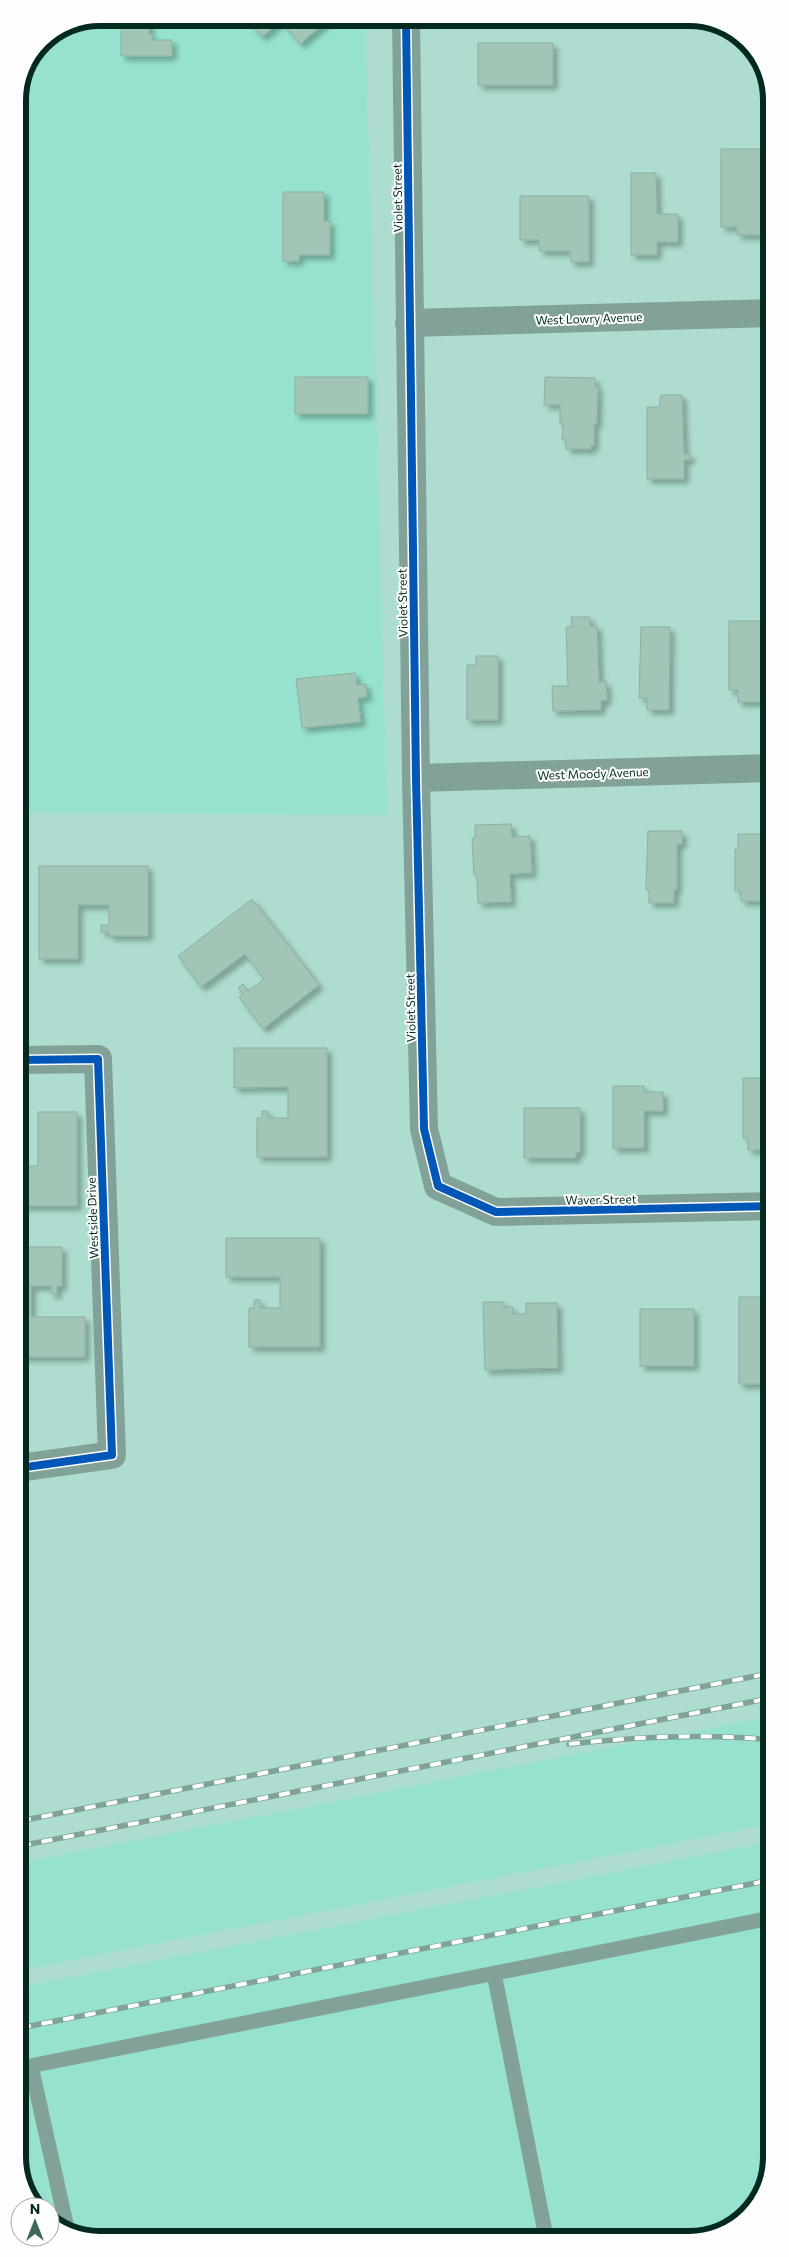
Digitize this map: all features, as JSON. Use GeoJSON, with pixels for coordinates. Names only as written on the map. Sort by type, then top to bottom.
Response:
{"type":"FeatureCollection","features":[{"type":"Feature","properties":{"kind":"street","name":"Violet Street"},"geometry":{"type":"LineString","coordinates":[[406,26],[416,778],[424,1129],[438,1186]]}},
{"type":"Feature","properties":{"kind":"street","name":"West Lowry Avenue"},"geometry":{"type":"LineString","coordinates":[[409,323],[763,313]]}},
{"type":"Feature","properties":{"kind":"street","name":"West Moody Avenue"},"geometry":{"type":"LineString","coordinates":[[416,778],[763,768]]}},
{"type":"Feature","properties":{"kind":"street","name":"Westside Drive"},"geometry":{"type":"LineString","coordinates":[[26,1060],[98,1059],[112,1455],[26,1467]]}},
{"type":"Feature","properties":{"kind":"street","name":"Waver Street"},"geometry":{"type":"LineString","coordinates":[[438,1186],[496,1212],[763,1206]]}},
{"type":"Feature","properties":{"kind":"lane"},"geometry":{"type":"LineString","coordinates":[[65,2221],[26,2067],[763,1920]]}},
{"type":"Feature","properties":{"kind":"lane"},"geometry":{"type":"LineString","coordinates":[[494,1973],[545,2231]]}},
{"type":"Feature","properties":{"kind":"shaded area"},"geometry":{"type":"Polygon","coordinates":[[[100,26],[365,26],[387,815],[26,812],[26,95],[34,67],[39,59],[59,39],[72,32],[100,26]]]}},
{"type":"Feature","properties":{"kind":"shaded area"},"geometry":{"type":"Polygon","coordinates":[[[763,1718],[763,1826],[26,1969],[26,1862],[763,1718]]]}},
{"type":"Feature","properties":{"kind":"shaded area"},"geometry":{"type":"Polygon","coordinates":[[[763,1844],[763,2157],[759,2181],[748,2202],[730,2218],[717,2225],[689,2231],[95,2231],[72,2225],[60,2219],[60,2197],[38,2197],[29,2176],[26,2157],[26,1986],[763,1844]]]}},
{"type":"Feature","properties":{"kind":"building"},"geometry":{"type":"Polygon","coordinates":[[[121,26],[149,26],[149,34],[152,34],[152,40],[172,40],[172,56],[121,56],[121,26]]]}},
{"type":"Feature","properties":{"kind":"building"},"geometry":{"type":"Polygon","coordinates":[[[252,26],[275,26],[262,37],[252,26]]]}},
{"type":"Feature","properties":{"kind":"building"},"geometry":{"type":"Polygon","coordinates":[[[285,26],[321,26],[300,44],[285,26]]]}},
{"type":"Feature","properties":{"kind":"building"},"geometry":{"type":"Polygon","coordinates":[[[478,43],[553,43],[553,85],[478,85],[478,43]]]}},
{"type":"Feature","properties":{"kind":"building"},"geometry":{"type":"Polygon","coordinates":[[[721,149],[763,149],[763,235],[737,235],[737,227],[721,227],[721,149]]]}},
{"type":"Feature","properties":{"kind":"building"},"geometry":{"type":"Polygon","coordinates":[[[631,173],[656,173],[657,214],[678,214],[678,242],[657,242],[657,255],[631,255],[631,173]]]}},
{"type":"Feature","properties":{"kind":"building"},"geometry":{"type":"Polygon","coordinates":[[[283,192],[324,192],[324,221],[330,221],[330,255],[299,255],[299,261],[283,261],[283,192]]]}},
{"type":"Feature","properties":{"kind":"building"},"geometry":{"type":"Polygon","coordinates":[[[520,196],[589,196],[589,262],[571,262],[570,251],[539,251],[539,240],[520,240],[520,196]]]}},
{"type":"Feature","properties":{"kind":"building"},"geometry":{"type":"Polygon","coordinates":[[[295,377],[368,377],[368,414],[295,414],[295,377]]]}},
{"type":"Feature","properties":{"kind":"building"},"geometry":{"type":"Polygon","coordinates":[[[545,377],[595,378],[595,387],[598,387],[597,424],[594,424],[594,446],[591,446],[591,449],[566,449],[566,440],[562,440],[563,424],[560,424],[560,405],[544,405],[545,377]]]}},
{"type":"Feature","properties":{"kind":"building"},"geometry":{"type":"Polygon","coordinates":[[[661,395],[682,395],[684,454],[690,454],[690,460],[684,460],[684,479],[647,479],[647,407],[659,407],[661,395]]]}},
{"type":"Feature","properties":{"kind":"building"},"geometry":{"type":"Polygon","coordinates":[[[571,617],[590,617],[590,626],[597,626],[599,682],[606,681],[607,700],[601,701],[601,710],[553,711],[552,686],[568,686],[566,627],[572,627],[571,617]]]}},
{"type":"Feature","properties":{"kind":"building"},"geometry":{"type":"Polygon","coordinates":[[[729,621],[763,621],[763,702],[738,702],[738,690],[729,690],[729,621]]]}},
{"type":"Feature","properties":{"kind":"building"},"geometry":{"type":"Polygon","coordinates":[[[641,627],[670,627],[669,710],[647,710],[647,698],[639,698],[641,627]]]}},
{"type":"Feature","properties":{"kind":"building"},"geometry":{"type":"Polygon","coordinates":[[[476,656],[498,656],[498,720],[467,720],[467,665],[476,665],[476,656]]]}},
{"type":"Feature","properties":{"kind":"building"},"geometry":{"type":"Polygon","coordinates":[[[355,673],[357,685],[366,684],[367,697],[358,698],[361,722],[302,728],[296,679],[355,673]]]}},
{"type":"Feature","properties":{"kind":"building"},"geometry":{"type":"Polygon","coordinates":[[[511,824],[512,837],[530,836],[532,873],[510,874],[511,902],[478,903],[477,875],[474,875],[472,838],[475,838],[475,825],[511,824]]]}},
{"type":"Feature","properties":{"kind":"building"},"geometry":{"type":"Polygon","coordinates":[[[648,831],[682,831],[682,844],[677,844],[677,890],[674,890],[674,903],[649,903],[649,890],[646,890],[648,831]]]}},
{"type":"Feature","properties":{"kind":"building"},"geometry":{"type":"Polygon","coordinates":[[[738,834],[763,834],[763,901],[741,901],[741,891],[735,891],[735,849],[738,849],[738,834]]]}},
{"type":"Feature","properties":{"kind":"building"},"geometry":{"type":"Polygon","coordinates":[[[39,866],[148,866],[148,936],[109,936],[109,932],[101,932],[101,925],[109,925],[109,905],[78,905],[78,959],[39,959],[39,866]]]}},
{"type":"Feature","properties":{"kind":"building"},"geometry":{"type":"Polygon","coordinates":[[[252,899],[319,985],[263,1029],[239,997],[243,995],[238,988],[243,984],[248,991],[264,979],[245,954],[201,987],[178,956],[252,899]]]}},
{"type":"Feature","properties":{"kind":"building"},"geometry":{"type":"Polygon","coordinates":[[[234,1048],[327,1048],[327,1157],[257,1157],[257,1118],[262,1118],[262,1111],[268,1111],[268,1118],[288,1118],[288,1087],[234,1088],[234,1048]]]}},
{"type":"Feature","properties":{"kind":"building"},"geometry":{"type":"Polygon","coordinates":[[[743,1078],[763,1078],[763,1150],[748,1150],[748,1138],[743,1138],[743,1078]]]}},
{"type":"Feature","properties":{"kind":"building"},"geometry":{"type":"Polygon","coordinates":[[[613,1086],[644,1086],[644,1092],[663,1092],[663,1111],[644,1111],[644,1148],[613,1148],[613,1086]]]}},
{"type":"Feature","properties":{"kind":"building"},"geometry":{"type":"Polygon","coordinates":[[[524,1108],[580,1108],[580,1152],[576,1152],[576,1158],[524,1158],[524,1108]]]}},
{"type":"Feature","properties":{"kind":"building"},"geometry":{"type":"Polygon","coordinates":[[[38,1112],[77,1112],[77,1206],[26,1206],[26,1166],[38,1166],[38,1112]]]}},
{"type":"Feature","properties":{"kind":"building"},"geometry":{"type":"Polygon","coordinates":[[[226,1238],[320,1238],[320,1347],[249,1347],[249,1308],[254,1308],[254,1300],[260,1300],[260,1308],[280,1308],[280,1277],[226,1277],[226,1238]]]}},
{"type":"Feature","properties":{"kind":"building"},"geometry":{"type":"Polygon","coordinates":[[[26,1247],[62,1247],[62,1286],[57,1286],[57,1294],[51,1294],[51,1286],[31,1286],[31,1317],[85,1317],[85,1357],[26,1357],[26,1247]]]}},
{"type":"Feature","properties":{"kind":"building"},"geometry":{"type":"Polygon","coordinates":[[[739,1297],[763,1297],[763,1384],[739,1384],[739,1297]]]}},
{"type":"Feature","properties":{"kind":"building"},"geometry":{"type":"Polygon","coordinates":[[[483,1302],[504,1302],[504,1307],[513,1307],[513,1314],[526,1314],[526,1303],[557,1303],[558,1368],[485,1370],[483,1302]]]}},
{"type":"Feature","properties":{"kind":"building"},"geometry":{"type":"Polygon","coordinates":[[[640,1309],[694,1309],[694,1366],[640,1366],[640,1309]]]}},
{"type":"Feature","properties":{"kind":"railway"},"geometry":{"type":"LineString","coordinates":[[26,1820],[763,1675]]}},
{"type":"Feature","properties":{"kind":"railway"},"geometry":{"type":"LineString","coordinates":[[26,1845],[763,1700]]}},
{"type":"Feature","properties":{"kind":"railway"},"geometry":{"type":"LineString","coordinates":[[569,1744],[619,1739],[670,1737],[763,1739]]}},
{"type":"Feature","properties":{"kind":"railway"},"geometry":{"type":"LineString","coordinates":[[26,2027],[763,1882]]}},
{"type":"Feature","properties":{"kind":"cycle path"},"geometry":{"type":"LineString","coordinates":[[406,26],[416,778],[424,1129],[438,1186],[496,1212],[763,1206]]}},
{"type":"Feature","properties":{"kind":"cycle path"},"geometry":{"type":"LineString","coordinates":[[26,1060],[98,1059],[112,1455],[26,1467]]}}]}
